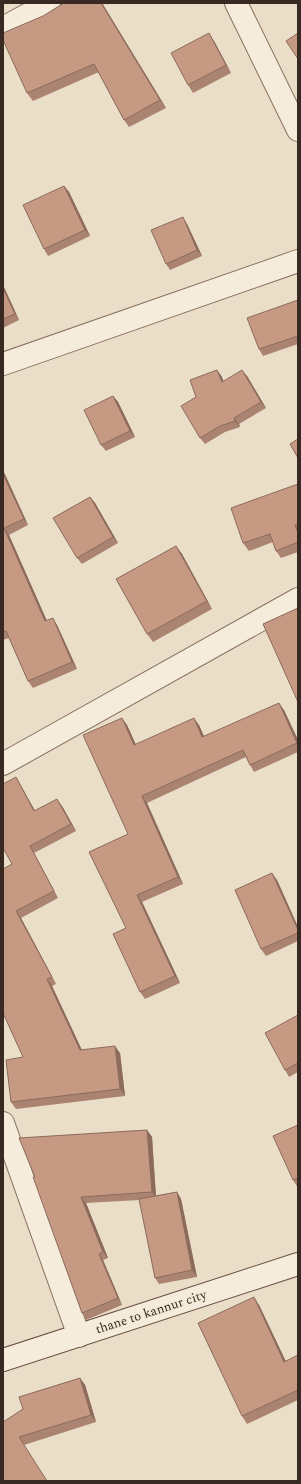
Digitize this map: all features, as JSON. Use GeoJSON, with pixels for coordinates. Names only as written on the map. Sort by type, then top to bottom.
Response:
{"type":"FeatureCollection","features":[{"type":"Feature","properties":{"kind":"street"},"geometry":{"type":"LineString","coordinates":[[3,28],[49,3]]}},
{"type":"Feature","properties":{"kind":"street"},"geometry":{"type":"LineString","coordinates":[[236,3],[298,130]]}},
{"type":"Feature","properties":{"kind":"street"},"geometry":{"type":"LineString","coordinates":[[3,364],[298,261]]}},
{"type":"Feature","properties":{"kind":"street"},"geometry":{"type":"LineString","coordinates":[[3,764],[298,599]]}},
{"type":"Feature","properties":{"kind":"street"},"geometry":{"type":"LineString","coordinates":[[3,1123],[79,1336]]}},
{"type":"Feature","properties":{"kind":"street","name":"thane to kannur city"},"geometry":{"type":"LineString","coordinates":[[3,1360],[298,1264]]}},
{"type":"Feature","properties":{"kind":"building"},"geometry":{"type":"Polygon","coordinates":[[[64,3],[101,3],[160,100],[124,120],[94,64],[27,93],[3,40],[3,33],[43,16],[64,3]]]}},
{"type":"Feature","properties":{"kind":"building"},"geometry":{"type":"Polygon","coordinates":[[[209,33],[226,65],[188,85],[171,53],[209,33]]]}},
{"type":"Feature","properties":{"kind":"building"},"geometry":{"type":"Polygon","coordinates":[[[298,33],[298,59],[286,41],[298,33]]]}},
{"type":"Feature","properties":{"kind":"building"},"geometry":{"type":"Polygon","coordinates":[[[64,186],[85,230],[44,249],[23,205],[64,186]]]}},
{"type":"Feature","properties":{"kind":"building"},"geometry":{"type":"Polygon","coordinates":[[[183,217],[197,250],[166,264],[151,230],[183,217]]]}},
{"type":"Feature","properties":{"kind":"building"},"geometry":{"type":"Polygon","coordinates":[[[3,288],[15,314],[3,319],[3,288]]]}},
{"type":"Feature","properties":{"kind":"building"},"geometry":{"type":"Polygon","coordinates":[[[298,300],[298,336],[259,349],[247,318],[298,300]]]}},
{"type":"Feature","properties":{"kind":"building"},"geometry":{"type":"Polygon","coordinates":[[[217,370],[222,382],[242,370],[261,402],[234,418],[235,421],[220,426],[200,438],[181,406],[196,397],[190,380],[217,370]]]}},
{"type":"Feature","properties":{"kind":"building"},"geometry":{"type":"Polygon","coordinates":[[[113,396],[130,431],[101,445],[84,410],[113,396]]]}},
{"type":"Feature","properties":{"kind":"building"},"geometry":{"type":"Polygon","coordinates":[[[298,439],[298,458],[290,444],[298,439]]]}},
{"type":"Feature","properties":{"kind":"building"},"geometry":{"type":"Polygon","coordinates":[[[3,474],[24,519],[4,528],[45,621],[53,618],[72,662],[28,681],[6,631],[3,632],[3,474]]]}},
{"type":"Feature","properties":{"kind":"building"},"geometry":{"type":"Polygon","coordinates":[[[298,484],[298,524],[295,525],[298,533],[298,542],[276,551],[270,534],[243,543],[231,508],[298,484]]]}},
{"type":"Feature","properties":{"kind":"building"},"geometry":{"type":"Polygon","coordinates":[[[90,497],[113,537],[77,558],[53,518],[90,497]]]}},
{"type":"Feature","properties":{"kind":"building"},"geometry":{"type":"Polygon","coordinates":[[[176,546],[207,601],[147,634],[116,579],[176,546]]]}},
{"type":"Feature","properties":{"kind":"building"},"geometry":{"type":"Polygon","coordinates":[[[298,608],[298,702],[263,624],[298,608]]]}},
{"type":"Feature","properties":{"kind":"building"},"geometry":{"type":"Polygon","coordinates":[[[279,703],[297,743],[250,765],[243,750],[142,796],[178,877],[137,895],[175,976],[140,992],[113,934],[126,928],[89,852],[128,834],[83,735],[122,718],[134,745],[194,718],[202,737],[279,703]]]}},
{"type":"Feature","properties":{"kind":"building"},"geometry":{"type":"Polygon","coordinates":[[[16,777],[34,811],[57,799],[71,824],[30,846],[54,891],[16,911],[52,977],[47,979],[80,1050],[115,1046],[120,1089],[11,1102],[6,1060],[23,1057],[3,1013],[3,869],[12,864],[3,848],[3,784],[16,777]]]}},
{"type":"Feature","properties":{"kind":"building"},"geometry":{"type":"Polygon","coordinates":[[[272,873],[298,933],[261,949],[235,890],[272,873]]]}},
{"type":"Feature","properties":{"kind":"building"},"geometry":{"type":"Polygon","coordinates":[[[298,1015],[298,1063],[285,1070],[265,1033],[298,1015]]]}},
{"type":"Feature","properties":{"kind":"building"},"geometry":{"type":"Polygon","coordinates":[[[298,1125],[298,1178],[293,1180],[273,1136],[298,1125]]]}},
{"type":"Feature","properties":{"kind":"building"},"geometry":{"type":"Polygon","coordinates":[[[147,1130],[152,1192],[81,1197],[103,1252],[99,1254],[118,1298],[82,1313],[33,1177],[35,1177],[19,1138],[147,1130]]]}},
{"type":"Feature","properties":{"kind":"building"},"geometry":{"type":"Polygon","coordinates":[[[177,1192],[192,1270],[155,1278],[139,1199],[177,1192]]]}},
{"type":"Feature","properties":{"kind":"building"},"geometry":{"type":"Polygon","coordinates":[[[254,1297],[284,1362],[298,1355],[298,1390],[242,1416],[198,1323],[254,1297]]]}},
{"type":"Feature","properties":{"kind":"building"},"geometry":{"type":"Polygon","coordinates":[[[80,1378],[91,1415],[19,1437],[47,1481],[3,1481],[3,1422],[23,1409],[19,1397],[80,1378]]]}}]}
